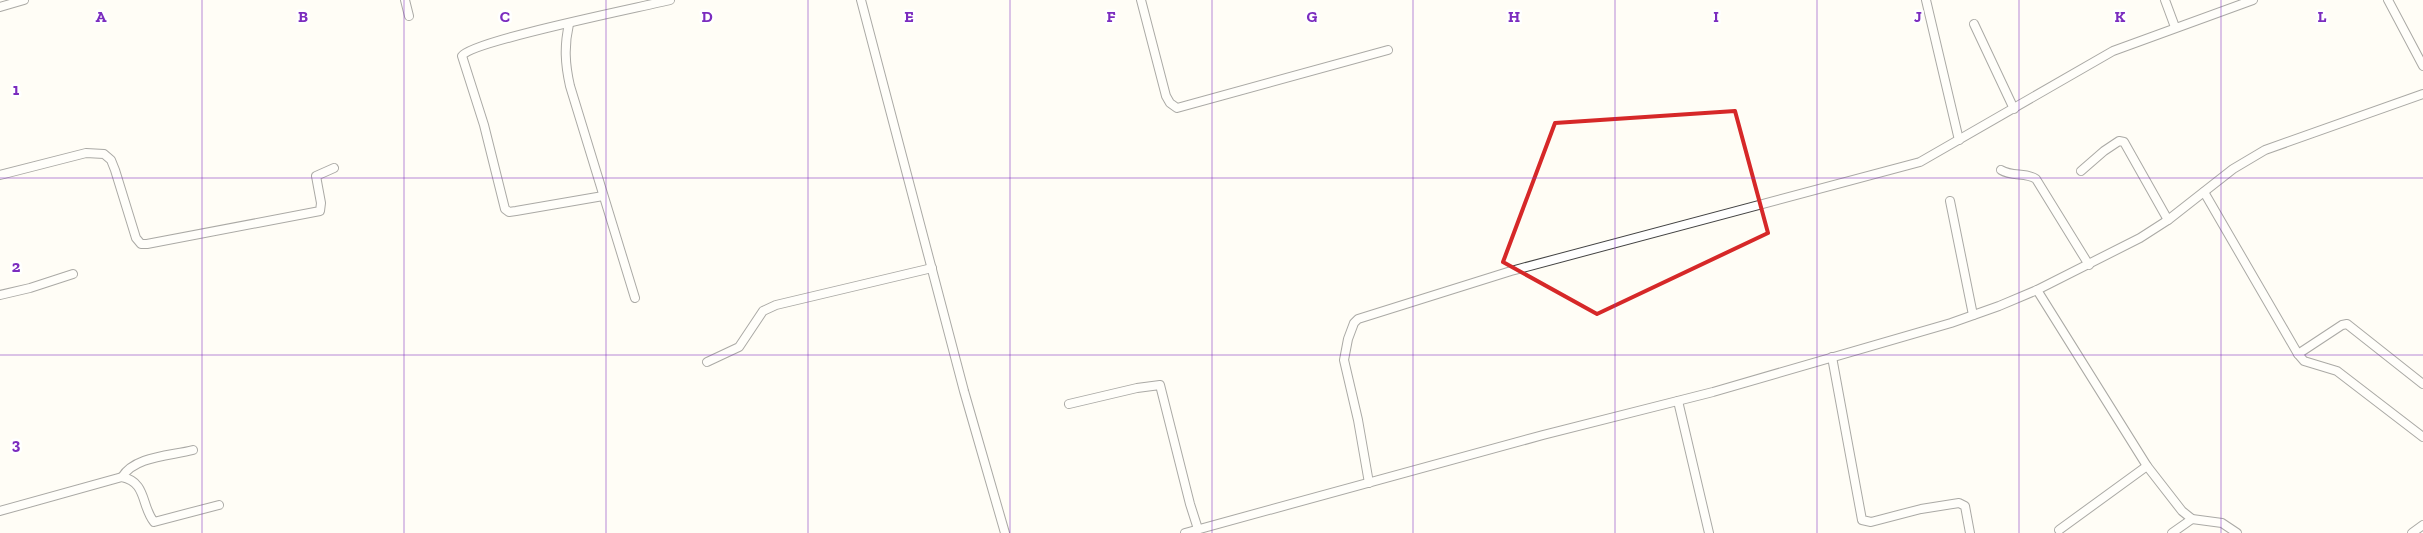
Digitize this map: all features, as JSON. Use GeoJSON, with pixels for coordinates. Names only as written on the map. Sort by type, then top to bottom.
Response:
{"type":"FeatureCollection","features":[{"type":"Feature","properties":{"kind":"street"},"geometry":{"type":"LineString","coordinates":[[0,7],[24,0]]}},
{"type":"Feature","properties":{"kind":"street"},"geometry":{"type":"LineString","coordinates":[[405,0],[409,16]]}},
{"type":"Feature","properties":{"kind":"street"},"geometry":{"type":"LineString","coordinates":[[603,196],[509,212],[505,209],[484,125],[462,56],[469,50],[516,36],[670,0]]}},
{"type":"Feature","properties":{"kind":"street"},"geometry":{"type":"LineString","coordinates":[[861,0],[1005,533]]}},
{"type":"Feature","properties":{"kind":"street"},"geometry":{"type":"LineString","coordinates":[[1141,0],[1166,96],[1170,103],[1177,108],[1388,50]]}},
{"type":"Feature","properties":{"kind":"street"},"geometry":{"type":"LineString","coordinates":[[1926,0],[1960,140]]}},
{"type":"Feature","properties":{"kind":"street"},"geometry":{"type":"LineString","coordinates":[[2165,0],[2175,27]]}},
{"type":"Feature","properties":{"kind":"street"},"geometry":{"type":"LineString","coordinates":[[1369,483],[1354,401],[1344,360],[1348,339],[1354,323],[1358,319],[1519,269],[1901,169],[1920,162],[1960,140],[2113,51],[2253,0]]}},
{"type":"Feature","properties":{"kind":"street"},"geometry":{"type":"LineString","coordinates":[[2388,0],[2423,66]]}},
{"type":"Feature","properties":{"kind":"street"},"geometry":{"type":"LineString","coordinates":[[569,24],[565,64],[603,196],[636,298]]}},
{"type":"Feature","properties":{"kind":"street"},"geometry":{"type":"LineString","coordinates":[[1974,24],[2014,109]]}},
{"type":"Feature","properties":{"kind":"street"},"geometry":{"type":"LineString","coordinates":[[1185,533],[1678,401],[1973,315],[2037,290],[2140,238],[2168,220],[2233,169],[2265,150],[2423,94]]}},
{"type":"Feature","properties":{"kind":"street"},"geometry":{"type":"LineString","coordinates":[[2081,171],[2104,151],[2119,142],[2124,142],[2168,220]]}},
{"type":"Feature","properties":{"kind":"street"},"geometry":{"type":"LineString","coordinates":[[0,175],[86,153],[104,154],[111,160],[136,238],[141,244],[147,244],[320,210],[321,203],[316,179],[318,175],[334,168]]}},
{"type":"Feature","properties":{"kind":"street"},"geometry":{"type":"LineString","coordinates":[[2001,170],[2007,174],[2032,176],[2036,179],[2089,265]]}},
{"type":"Feature","properties":{"kind":"street"},"geometry":{"type":"LineString","coordinates":[[2204,192],[2298,354],[2304,360],[2337,371],[2423,437]]}},
{"type":"Feature","properties":{"kind":"street"},"geometry":{"type":"LineString","coordinates":[[1950,200],[1973,315]]}},
{"type":"Feature","properties":{"kind":"street"},"geometry":{"type":"LineString","coordinates":[[707,362],[739,347],[763,311],[776,304],[932,268]]}},
{"type":"Feature","properties":{"kind":"street"},"geometry":{"type":"LineString","coordinates":[[0,294],[30,288],[73,274]]}},
{"type":"Feature","properties":{"kind":"street"},"geometry":{"type":"LineString","coordinates":[[2037,290],[2147,466],[2182,511],[2192,519],[2222,524],[2236,533]]}},
{"type":"Feature","properties":{"kind":"street"},"geometry":{"type":"LineString","coordinates":[[2298,354],[2342,325],[2347,324],[2423,384]]}},
{"type":"Feature","properties":{"kind":"street"},"geometry":{"type":"LineString","coordinates":[[1832,357],[1862,520],[1871,522],[1921,509],[1959,503],[1965,506],[1970,533]]}},
{"type":"Feature","properties":{"kind":"street"},"geometry":{"type":"LineString","coordinates":[[1069,404],[1137,388],[1160,385],[1198,529]]}},
{"type":"Feature","properties":{"kind":"street"},"geometry":{"type":"LineString","coordinates":[[1678,401],[1710,533]]}},
{"type":"Feature","properties":{"kind":"street"},"geometry":{"type":"LineString","coordinates":[[122,477],[129,467],[138,462],[193,450]]}},
{"type":"Feature","properties":{"kind":"street"},"geometry":{"type":"LineString","coordinates":[[2059,530],[2147,466]]}},
{"type":"Feature","properties":{"kind":"street"},"geometry":{"type":"LineString","coordinates":[[0,511],[122,477],[131,479],[139,485],[154,522],[220,505]]}},
{"type":"Feature","properties":{"kind":"street"},"geometry":{"type":"LineString","coordinates":[[2172,533],[2192,519]]}},
{"type":"Feature","properties":{"kind":"street"},"geometry":{"type":"LineString","coordinates":[[2412,533],[2423,524]]}},
{"type":"Feature","properties":{"kind":"highlighted area"},"geometry":{"type":"Polygon","coordinates":[[[1735,111],[1768,233],[1597,314],[1503,262],[1555,123],[1735,111]]]}}]}
